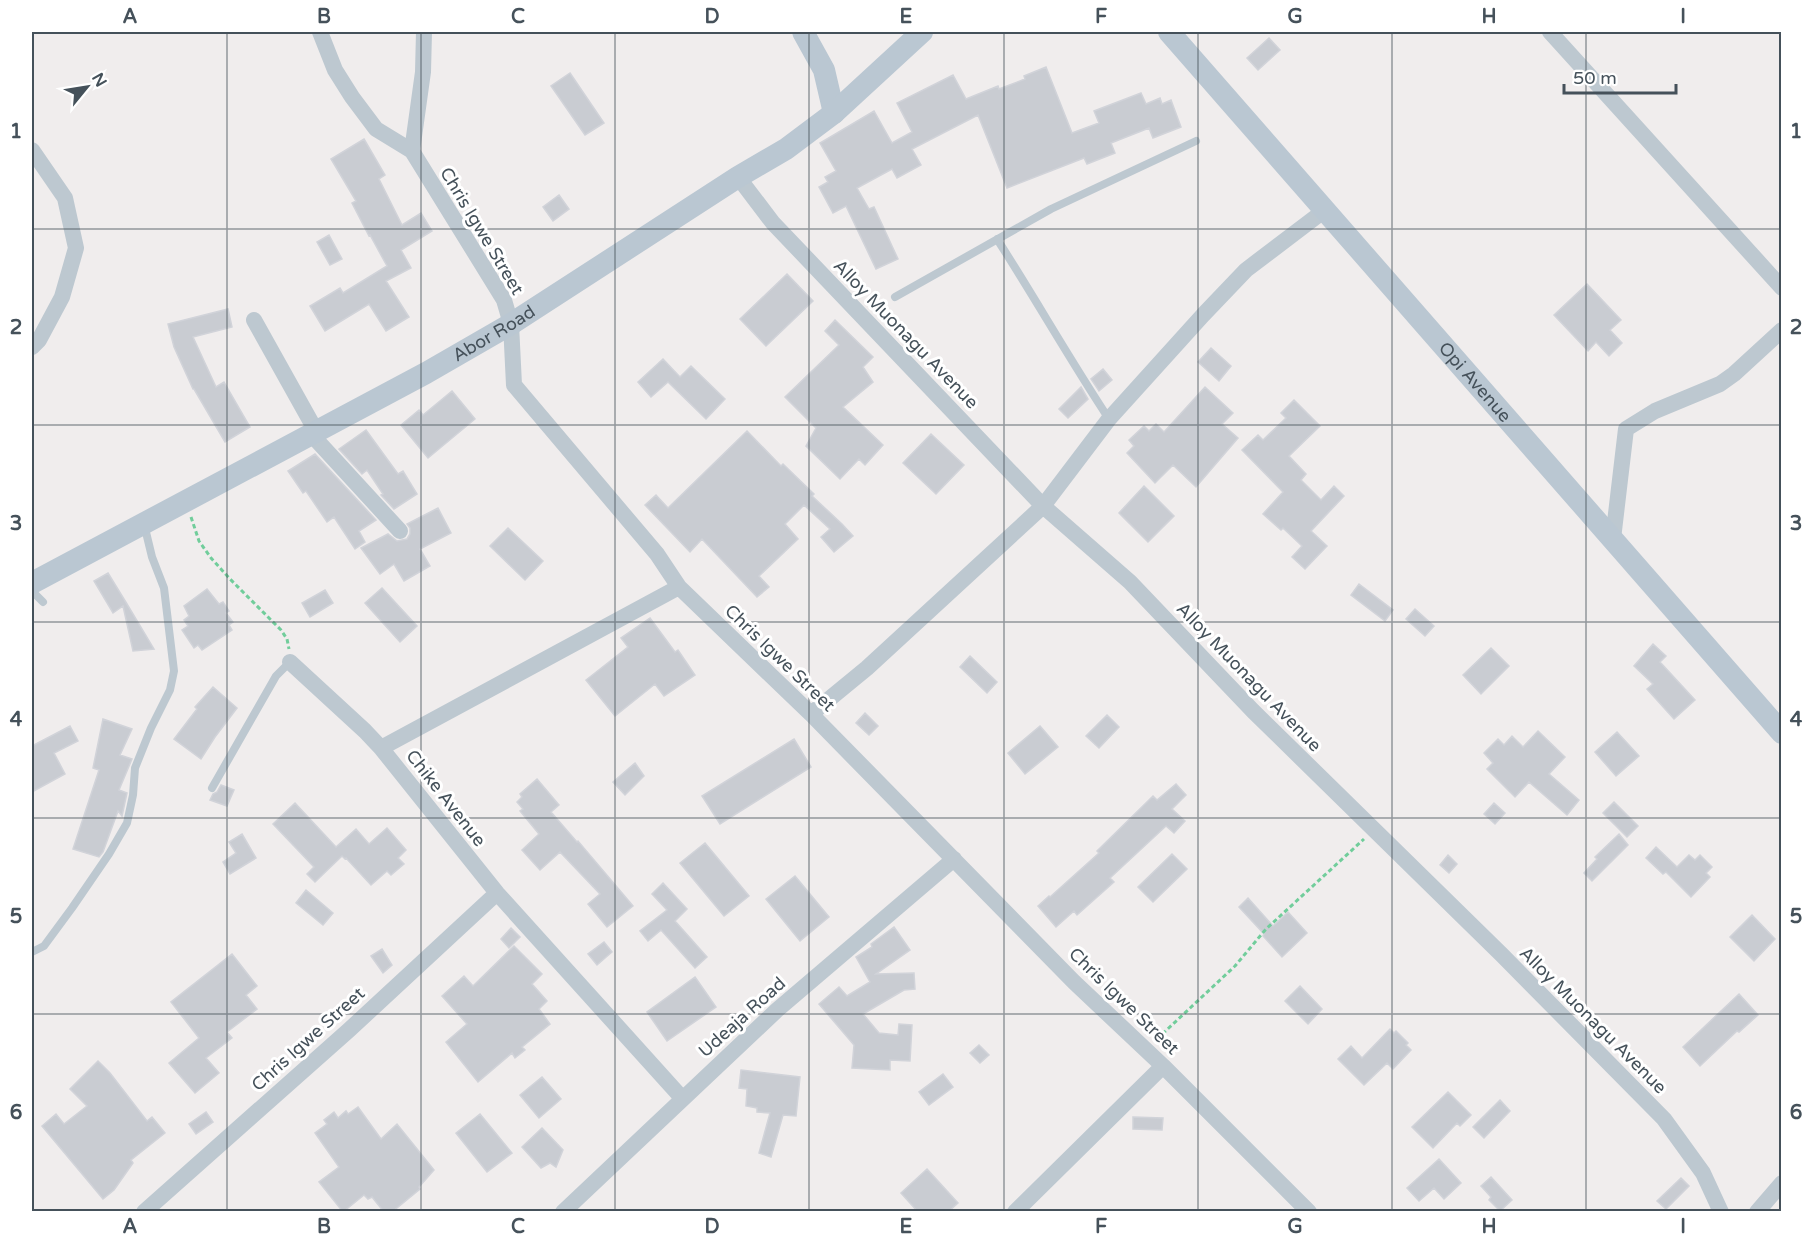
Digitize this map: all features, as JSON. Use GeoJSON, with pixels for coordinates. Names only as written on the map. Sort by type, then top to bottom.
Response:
{"type":"FeatureCollection","features":[{"type":"Feature","properties":{"kind":"street"},"geometry":{"type":"LineString","coordinates":[[320,32],[335,70],[376,129],[412,151],[423,72],[424,32]]}},
{"type":"Feature","properties":{"kind":"street"},"geometry":{"type":"LineString","coordinates":[[803,32],[824,70],[834,113]]}},
{"type":"Feature","properties":{"kind":"street","name":"Abor Road"},"geometry":{"type":"LineString","coordinates":[[37,592],[143,524],[426,373],[512,324],[738,177],[786,149],[834,113],[922,32]]}},
{"type":"Feature","properties":{"kind":"street","name":"Opi Avenue"},"geometry":{"type":"LineString","coordinates":[[1169,32],[1779,728]]}},
{"type":"Feature","properties":{"kind":"street"},"geometry":{"type":"LineString","coordinates":[[1550,32],[1782,288]]}},
{"type":"Feature","properties":{"kind":"street","name":"Chris Igwe Street"},"geometry":{"type":"LineString","coordinates":[[412,151],[504,300],[512,324],[514,385],[657,554],[679,587],[811,714],[1074,982],[1163,1066],[1309,1212]]}},
{"type":"Feature","properties":{"kind":"street"},"geometry":{"type":"LineString","coordinates":[[32,347],[39,340],[62,297],[76,248],[65,198],[33,154]]}},
{"type":"Feature","properties":{"kind":"street","name":"Alloy Muonagu Avenue"},"geometry":{"type":"LineString","coordinates":[[738,177],[773,223],[1043,506],[1130,582],[1253,711],[1664,1119],[1703,1173],[1720,1212]]}},
{"type":"Feature","properties":{"kind":"street"},"geometry":{"type":"LineString","coordinates":[[811,714],[867,668],[1043,506],[1109,419],[1203,315],[1246,270],[1325,210]]}},
{"type":"Feature","properties":{"kind":"street"},"geometry":{"type":"LineString","coordinates":[[254,320],[313,432],[400,531]]}},
{"type":"Feature","properties":{"kind":"street"},"geometry":{"type":"LineString","coordinates":[[1612,539],[1626,429],[1665,406],[1720,384],[1782,330]]}},
{"type":"Feature","properties":{"kind":"street","name":"Chike Avenue"},"geometry":{"type":"LineString","coordinates":[[679,587],[381,748],[497,893],[682,1098]]}},
{"type":"Feature","properties":{"kind":"street"},"geometry":{"type":"LineString","coordinates":[[290,662],[381,748]]}},
{"type":"Feature","properties":{"kind":"street","name":"Udeaja Road"},"geometry":{"type":"LineString","coordinates":[[563,1212],[777,1010],[954,858]]}},
{"type":"Feature","properties":{"kind":"street","name":"Chris Igwe Street"},"geometry":{"type":"LineString","coordinates":[[144,1212],[349,1030],[497,893]]}},
{"type":"Feature","properties":{"kind":"street"},"geometry":{"type":"LineString","coordinates":[[1015,1212],[1163,1066]]}},
{"type":"Feature","properties":{"kind":"street"},"geometry":{"type":"LineString","coordinates":[[1757,1212],[1782,1183]]}},
{"type":"Feature","properties":{"kind":"lane"},"geometry":{"type":"LineString","coordinates":[[895,297],[1051,209],[1196,141]]}},
{"type":"Feature","properties":{"kind":"lane"},"geometry":{"type":"LineString","coordinates":[[997,239],[1109,419]]}},
{"type":"Feature","properties":{"kind":"lane"},"geometry":{"type":"LineString","coordinates":[[32,952],[44,946],[72,908],[127,823],[133,795],[135,768],[170,690],[174,671],[164,588],[143,524]]}},
{"type":"Feature","properties":{"kind":"lane"},"geometry":{"type":"LineString","coordinates":[[32,591],[37,592]]}},
{"type":"Feature","properties":{"kind":"lane"},"geometry":{"type":"LineString","coordinates":[[212,788],[276,676],[290,662]]}},
{"type":"Feature","properties":{"kind":"path"},"geometry":{"type":"LineString","coordinates":[[186,501],[199,541],[230,579],[281,630],[287,639],[290,662]]}},
{"type":"Feature","properties":{"kind":"path"},"geometry":{"type":"LineString","coordinates":[[1146,1050],[1235,966],[1266,929],[1374,830]]}},
{"type":"Feature","properties":{"kind":"building"},"geometry":{"type":"Polygon","coordinates":[[[1269,38],[1280,50],[1258,70],[1247,58],[1269,38]]]}},
{"type":"Feature","properties":{"kind":"building"},"geometry":{"type":"Polygon","coordinates":[[[1046,67],[1072,133],[1099,123],[1094,111],[1141,93],[1146,104],[1160,98],[1162,104],[1171,100],[1181,127],[1153,138],[1149,128],[1111,143],[1115,153],[1087,164],[1084,158],[1007,188],[978,115],[912,149],[921,165],[897,178],[892,169],[857,188],[869,209],[874,207],[898,259],[876,269],[846,206],[833,213],[819,187],[828,182],[825,177],[836,171],[820,143],[874,111],[892,143],[912,132],[897,103],[953,75],[966,99],[998,86],[999,89],[1025,79],[1024,76],[1046,67]]]}},
{"type":"Feature","properties":{"kind":"building"},"geometry":{"type":"Polygon","coordinates":[[[570,73],[604,123],[585,135],[551,86],[570,73]]]}},
{"type":"Feature","properties":{"kind":"building"},"geometry":{"type":"Polygon","coordinates":[[[364,139],[385,175],[379,179],[402,225],[421,213],[432,231],[401,250],[411,268],[386,281],[409,317],[386,331],[369,304],[325,331],[310,306],[340,288],[343,293],[387,266],[352,203],[356,201],[331,159],[364,139]]]}},
{"type":"Feature","properties":{"kind":"building"},"geometry":{"type":"Polygon","coordinates":[[[559,195],[569,209],[553,221],[543,207],[559,195]]]}},
{"type":"Feature","properties":{"kind":"building"},"geometry":{"type":"Polygon","coordinates":[[[329,235],[342,259],[330,265],[317,242],[329,235]]]}},
{"type":"Feature","properties":{"kind":"building"},"geometry":{"type":"Polygon","coordinates":[[[787,274],[813,301],[766,346],[740,319],[787,274]]]}},
{"type":"Feature","properties":{"kind":"building"},"geometry":{"type":"Polygon","coordinates":[[[1587,284],[1621,320],[1610,330],[1622,343],[1609,356],[1596,342],[1588,351],[1554,315],[1587,284]]]}},
{"type":"Feature","properties":{"kind":"building"},"geometry":{"type":"Polygon","coordinates":[[[228,309],[232,327],[193,337],[216,387],[224,382],[250,427],[225,442],[193,389],[174,347],[168,324],[228,309]]]}},
{"type":"Feature","properties":{"kind":"building"},"geometry":{"type":"Polygon","coordinates":[[[835,320],[873,357],[863,367],[873,382],[843,407],[883,445],[865,465],[859,459],[840,479],[806,446],[816,428],[785,397],[839,345],[825,331],[835,320]]]}},
{"type":"Feature","properties":{"kind":"building"},"geometry":{"type":"Polygon","coordinates":[[[1211,348],[1231,366],[1219,381],[1198,362],[1211,348]]]}},
{"type":"Feature","properties":{"kind":"building"},"geometry":{"type":"Polygon","coordinates":[[[663,359],[680,377],[691,366],[725,399],[706,419],[668,382],[651,397],[638,382],[663,359]]]}},
{"type":"Feature","properties":{"kind":"building"},"geometry":{"type":"Polygon","coordinates":[[[1103,369],[1112,380],[1099,391],[1091,379],[1103,369]]]}},
{"type":"Feature","properties":{"kind":"building"},"geometry":{"type":"Polygon","coordinates":[[[1081,387],[1088,399],[1068,418],[1059,409],[1081,387]]]}},
{"type":"Feature","properties":{"kind":"building"},"geometry":{"type":"Polygon","coordinates":[[[1205,387],[1233,413],[1222,424],[1238,438],[1196,487],[1173,465],[1155,483],[1127,453],[1134,446],[1129,440],[1144,426],[1149,431],[1156,424],[1164,432],[1205,387]]]}},
{"type":"Feature","properties":{"kind":"building"},"geometry":{"type":"Polygon","coordinates":[[[452,391],[475,419],[428,458],[401,425],[419,410],[423,415],[452,391]]]}},
{"type":"Feature","properties":{"kind":"building"},"geometry":{"type":"Polygon","coordinates":[[[1294,400],[1320,426],[1289,456],[1306,474],[1301,480],[1321,500],[1334,486],[1344,496],[1311,531],[1327,546],[1305,569],[1292,557],[1302,546],[1283,528],[1281,530],[1263,514],[1283,492],[1242,450],[1258,435],[1263,440],[1286,418],[1281,413],[1294,400]]]}},
{"type":"Feature","properties":{"kind":"building"},"geometry":{"type":"Polygon","coordinates":[[[366,430],[398,474],[403,471],[417,494],[394,509],[381,495],[383,494],[367,470],[362,474],[339,449],[366,430]]]}},
{"type":"Feature","properties":{"kind":"building"},"geometry":{"type":"Polygon","coordinates":[[[747,431],[781,466],[783,464],[814,494],[812,496],[853,536],[834,552],[821,537],[830,529],[804,505],[785,524],[798,539],[759,576],[769,587],[757,597],[702,539],[690,552],[645,505],[656,495],[668,508],[747,431]]]}},
{"type":"Feature","properties":{"kind":"building"},"geometry":{"type":"Polygon","coordinates":[[[931,434],[964,465],[936,494],[903,463],[931,434]]]}},
{"type":"Feature","properties":{"kind":"building"},"geometry":{"type":"Polygon","coordinates":[[[315,454],[376,520],[359,531],[365,542],[355,549],[334,517],[327,522],[306,491],[303,493],[288,471],[315,454]]]}},
{"type":"Feature","properties":{"kind":"building"},"geometry":{"type":"Polygon","coordinates":[[[1144,486],[1174,516],[1148,542],[1119,513],[1144,486]]]}},
{"type":"Feature","properties":{"kind":"building"},"geometry":{"type":"Polygon","coordinates":[[[438,508],[451,533],[420,549],[430,566],[404,581],[394,564],[380,574],[361,548],[388,534],[397,541],[407,539],[410,528],[407,524],[438,508]]]}},
{"type":"Feature","properties":{"kind":"building"},"geometry":{"type":"Polygon","coordinates":[[[508,528],[543,561],[525,580],[490,546],[508,528]]]}},
{"type":"Feature","properties":{"kind":"building"},"geometry":{"type":"Polygon","coordinates":[[[108,573],[154,649],[133,651],[123,606],[113,613],[94,581],[108,573]]]}},
{"type":"Feature","properties":{"kind":"building"},"geometry":{"type":"Polygon","coordinates":[[[1359,584],[1393,610],[1385,621],[1351,595],[1359,584]]]}},
{"type":"Feature","properties":{"kind":"building"},"geometry":{"type":"Polygon","coordinates":[[[382,588],[417,626],[400,642],[365,603],[382,588]]]}},
{"type":"Feature","properties":{"kind":"building"},"geometry":{"type":"Polygon","coordinates":[[[207,589],[219,604],[223,602],[229,611],[226,613],[233,622],[229,625],[232,630],[202,650],[198,645],[194,648],[182,630],[188,626],[184,620],[189,616],[184,606],[207,589]]]}},
{"type":"Feature","properties":{"kind":"building"},"geometry":{"type":"Polygon","coordinates":[[[325,590],[333,603],[310,617],[302,603],[325,590]]]}},
{"type":"Feature","properties":{"kind":"building"},"geometry":{"type":"Polygon","coordinates":[[[1415,609],[1434,626],[1425,636],[1406,619],[1415,609]]]}},
{"type":"Feature","properties":{"kind":"building"},"geometry":{"type":"Polygon","coordinates":[[[650,618],[675,652],[678,650],[695,675],[664,696],[655,684],[615,716],[586,680],[628,647],[621,638],[650,618]]]}},
{"type":"Feature","properties":{"kind":"building"},"geometry":{"type":"Polygon","coordinates":[[[1653,644],[1666,656],[1660,662],[1695,700],[1674,719],[1647,689],[1653,684],[1634,666],[1653,644]]]}},
{"type":"Feature","properties":{"kind":"building"},"geometry":{"type":"Polygon","coordinates":[[[1491,648],[1509,666],[1481,694],[1463,675],[1491,648]]]}},
{"type":"Feature","properties":{"kind":"building"},"geometry":{"type":"Polygon","coordinates":[[[970,656],[997,682],[987,693],[960,667],[970,656]]]}},
{"type":"Feature","properties":{"kind":"building"},"geometry":{"type":"Polygon","coordinates":[[[213,687],[237,708],[201,759],[174,739],[197,709],[195,707],[213,687]]]}},
{"type":"Feature","properties":{"kind":"building"},"geometry":{"type":"Polygon","coordinates":[[[865,713],[878,726],[869,735],[856,723],[865,713]]]}},
{"type":"Feature","properties":{"kind":"building"},"geometry":{"type":"Polygon","coordinates":[[[1107,715],[1119,727],[1099,748],[1086,736],[1107,715]]]}},
{"type":"Feature","properties":{"kind":"building"},"geometry":{"type":"Polygon","coordinates":[[[103,719],[132,729],[120,755],[132,759],[119,790],[127,793],[122,816],[118,811],[99,857],[73,849],[99,770],[93,768],[103,719]]]}},
{"type":"Feature","properties":{"kind":"building"},"geometry":{"type":"Polygon","coordinates":[[[70,726],[78,741],[54,753],[65,774],[32,792],[32,746],[70,726]]]}},
{"type":"Feature","properties":{"kind":"building"},"geometry":{"type":"Polygon","coordinates":[[[1040,726],[1058,747],[1025,774],[1008,753],[1040,726]]]}},
{"type":"Feature","properties":{"kind":"building"},"geometry":{"type":"Polygon","coordinates":[[[1538,731],[1565,757],[1549,774],[1579,800],[1567,815],[1529,782],[1515,797],[1487,769],[1493,763],[1484,753],[1498,739],[1504,745],[1512,736],[1523,747],[1538,731]]]}},
{"type":"Feature","properties":{"kind":"building"},"geometry":{"type":"Polygon","coordinates":[[[1617,732],[1639,756],[1616,776],[1595,752],[1617,732]]]}},
{"type":"Feature","properties":{"kind":"building"},"geometry":{"type":"Polygon","coordinates":[[[794,739],[811,767],[720,824],[702,796],[794,739]]]}},
{"type":"Feature","properties":{"kind":"building"},"geometry":{"type":"Polygon","coordinates":[[[635,763],[644,776],[625,795],[613,782],[635,763]]]}},
{"type":"Feature","properties":{"kind":"building"},"geometry":{"type":"Polygon","coordinates":[[[537,779],[559,805],[551,812],[633,906],[607,927],[588,904],[600,894],[560,852],[540,870],[522,850],[539,834],[520,811],[523,809],[517,802],[522,797],[520,794],[537,779]]]}},
{"type":"Feature","properties":{"kind":"building"},"geometry":{"type":"Polygon","coordinates":[[[1176,784],[1186,795],[1172,809],[1185,821],[1174,833],[1166,826],[1110,878],[1114,882],[1077,915],[1074,911],[1056,927],[1038,906],[1099,853],[1097,851],[1153,796],[1157,800],[1176,784]]]}},
{"type":"Feature","properties":{"kind":"building"},"geometry":{"type":"Polygon","coordinates":[[[221,785],[234,790],[227,806],[210,800],[221,785]]]}},
{"type":"Feature","properties":{"kind":"building"},"geometry":{"type":"Polygon","coordinates":[[[1614,802],[1638,826],[1627,837],[1603,813],[1614,802]]]}},
{"type":"Feature","properties":{"kind":"building"},"geometry":{"type":"Polygon","coordinates":[[[295,803],[336,847],[356,829],[369,844],[387,828],[406,850],[398,858],[404,864],[391,875],[387,871],[371,885],[342,856],[315,882],[307,874],[314,867],[273,824],[295,803]]]}},
{"type":"Feature","properties":{"kind":"building"},"geometry":{"type":"Polygon","coordinates":[[[1494,803],[1505,813],[1495,824],[1484,814],[1494,803]]]}},
{"type":"Feature","properties":{"kind":"building"},"geometry":{"type":"Polygon","coordinates":[[[242,834],[256,858],[230,874],[223,862],[236,853],[229,842],[242,834]]]}},
{"type":"Feature","properties":{"kind":"building"},"geometry":{"type":"Polygon","coordinates":[[[1619,834],[1628,845],[1592,881],[1584,873],[1597,859],[1595,857],[1619,834]]]}},
{"type":"Feature","properties":{"kind":"building"},"geometry":{"type":"Polygon","coordinates":[[[705,843],[749,896],[724,916],[680,863],[705,843]]]}},
{"type":"Feature","properties":{"kind":"building"},"geometry":{"type":"Polygon","coordinates":[[[1656,847],[1677,867],[1689,855],[1695,860],[1700,855],[1712,867],[1706,873],[1710,877],[1691,897],[1666,872],[1663,874],[1646,858],[1656,847]]]}},
{"type":"Feature","properties":{"kind":"building"},"geometry":{"type":"Polygon","coordinates":[[[1172,854],[1187,869],[1153,902],[1138,887],[1172,854]]]}},
{"type":"Feature","properties":{"kind":"building"},"geometry":{"type":"Polygon","coordinates":[[[1448,855],[1457,864],[1449,873],[1440,865],[1448,855]]]}},
{"type":"Feature","properties":{"kind":"building"},"geometry":{"type":"Polygon","coordinates":[[[795,876],[829,917],[800,941],[766,899],[795,876]]]}},
{"type":"Feature","properties":{"kind":"building"},"geometry":{"type":"Polygon","coordinates":[[[663,883],[687,909],[675,921],[707,957],[695,968],[661,930],[648,941],[640,931],[667,910],[652,894],[663,883]]]}},
{"type":"Feature","properties":{"kind":"building"},"geometry":{"type":"Polygon","coordinates":[[[306,890],[333,913],[323,925],[296,903],[306,890]]]}},
{"type":"Feature","properties":{"kind":"building"},"geometry":{"type":"Polygon","coordinates":[[[1248,898],[1273,926],[1288,912],[1307,933],[1282,957],[1239,907],[1248,898]]]}},
{"type":"Feature","properties":{"kind":"building"},"geometry":{"type":"Polygon","coordinates":[[[1752,915],[1775,939],[1754,961],[1730,937],[1752,915]]]}},
{"type":"Feature","properties":{"kind":"building"},"geometry":{"type":"Polygon","coordinates":[[[894,927],[910,950],[876,974],[914,973],[915,989],[904,990],[863,1014],[879,1033],[898,1035],[899,1024],[912,1025],[910,1061],[890,1060],[890,1070],[852,1068],[854,1045],[819,1004],[839,987],[847,996],[870,982],[856,957],[872,947],[871,944],[894,927]]]}},
{"type":"Feature","properties":{"kind":"building"},"geometry":{"type":"Polygon","coordinates":[[[511,928],[520,937],[509,948],[501,939],[511,928]]]}},
{"type":"Feature","properties":{"kind":"building"},"geometry":{"type":"Polygon","coordinates":[[[604,942],[612,952],[597,965],[588,954],[604,942]]]}},
{"type":"Feature","properties":{"kind":"building"},"geometry":{"type":"Polygon","coordinates":[[[514,946],[542,974],[532,984],[547,1001],[539,1009],[550,1024],[522,1047],[525,1050],[515,1058],[512,1053],[478,1082],[446,1042],[467,1024],[442,996],[464,976],[473,986],[514,946]]]}},
{"type":"Feature","properties":{"kind":"building"},"geometry":{"type":"Polygon","coordinates":[[[382,949],[392,965],[383,973],[371,956],[382,949]]]}},
{"type":"Feature","properties":{"kind":"building"},"geometry":{"type":"Polygon","coordinates":[[[232,954],[257,986],[246,995],[257,1009],[227,1032],[232,1038],[206,1058],[219,1073],[195,1093],[169,1063],[199,1038],[171,1002],[232,954]]]}},
{"type":"Feature","properties":{"kind":"building"},"geometry":{"type":"Polygon","coordinates":[[[695,977],[716,1007],[667,1041],[647,1012],[695,977]]]}},
{"type":"Feature","properties":{"kind":"building"},"geometry":{"type":"Polygon","coordinates":[[[1300,986],[1322,1009],[1308,1024],[1285,1001],[1300,986]]]}},
{"type":"Feature","properties":{"kind":"building"},"geometry":{"type":"Polygon","coordinates":[[[1739,994],[1758,1015],[1739,1032],[1737,1031],[1700,1066],[1683,1047],[1739,994]]]}},
{"type":"Feature","properties":{"kind":"building"},"geometry":{"type":"Polygon","coordinates":[[[1390,1029],[1394,1033],[1396,1031],[1408,1043],[1406,1045],[1411,1050],[1393,1069],[1387,1063],[1364,1085],[1338,1059],[1351,1046],[1362,1058],[1390,1029]]]}},
{"type":"Feature","properties":{"kind":"building"},"geometry":{"type":"Polygon","coordinates":[[[979,1045],[989,1055],[980,1063],[970,1053],[979,1045]]]}},
{"type":"Feature","properties":{"kind":"building"},"geometry":{"type":"Polygon","coordinates":[[[98,1061],[147,1121],[152,1117],[165,1133],[131,1160],[133,1163],[114,1190],[103,1199],[42,1126],[56,1114],[64,1124],[87,1106],[70,1089],[98,1061]]]}},
{"type":"Feature","properties":{"kind":"building"},"geometry":{"type":"Polygon","coordinates":[[[741,1070],[800,1077],[796,1116],[783,1115],[771,1157],[759,1153],[770,1113],[757,1112],[757,1108],[746,1106],[747,1089],[739,1088],[741,1070]]]}},
{"type":"Feature","properties":{"kind":"building"},"geometry":{"type":"Polygon","coordinates":[[[943,1074],[953,1087],[929,1105],[919,1092],[943,1074]]]}},
{"type":"Feature","properties":{"kind":"building"},"geometry":{"type":"Polygon","coordinates":[[[542,1077],[561,1099],[539,1118],[520,1095],[542,1077]]]}},
{"type":"Feature","properties":{"kind":"building"},"geometry":{"type":"Polygon","coordinates":[[[1448,1092],[1471,1115],[1460,1126],[1457,1123],[1433,1148],[1412,1127],[1448,1092]]]}},
{"type":"Feature","properties":{"kind":"building"},"geometry":{"type":"Polygon","coordinates":[[[1500,1100],[1510,1111],[1484,1138],[1473,1127],[1500,1100]]]}},
{"type":"Feature","properties":{"kind":"building"},"geometry":{"type":"Polygon","coordinates":[[[358,1107],[381,1139],[397,1124],[434,1170],[419,1187],[420,1189],[392,1212],[384,1212],[372,1197],[368,1199],[364,1195],[343,1212],[319,1182],[339,1167],[315,1133],[327,1124],[324,1120],[334,1112],[338,1118],[346,1111],[348,1114],[358,1107]]]}},
{"type":"Feature","properties":{"kind":"building"},"geometry":{"type":"Polygon","coordinates":[[[206,1112],[213,1122],[196,1134],[189,1124],[206,1112]]]}},
{"type":"Feature","properties":{"kind":"building"},"geometry":{"type":"Polygon","coordinates":[[[480,1114],[512,1153],[487,1172],[456,1133],[480,1114]]]}},
{"type":"Feature","properties":{"kind":"building"},"geometry":{"type":"Polygon","coordinates":[[[1133,1117],[1163,1118],[1162,1130],[1133,1129],[1133,1117]]]}},
{"type":"Feature","properties":{"kind":"building"},"geometry":{"type":"Polygon","coordinates":[[[542,1128],[563,1150],[556,1167],[550,1163],[541,1168],[522,1147],[542,1128]]]}},
{"type":"Feature","properties":{"kind":"building"},"geometry":{"type":"Polygon","coordinates":[[[1439,1159],[1461,1183],[1444,1199],[1434,1188],[1419,1201],[1407,1188],[1439,1159]]]}},
{"type":"Feature","properties":{"kind":"building"},"geometry":{"type":"Polygon","coordinates":[[[927,1169],[958,1203],[948,1212],[918,1212],[901,1193],[927,1169]]]}},
{"type":"Feature","properties":{"kind":"building"},"geometry":{"type":"Polygon","coordinates":[[[1491,1177],[1512,1200],[1500,1211],[1489,1200],[1491,1197],[1481,1186],[1491,1177]]]}},
{"type":"Feature","properties":{"kind":"building"},"geometry":{"type":"Polygon","coordinates":[[[1681,1178],[1689,1186],[1666,1209],[1657,1201],[1681,1178]]]}}]}
